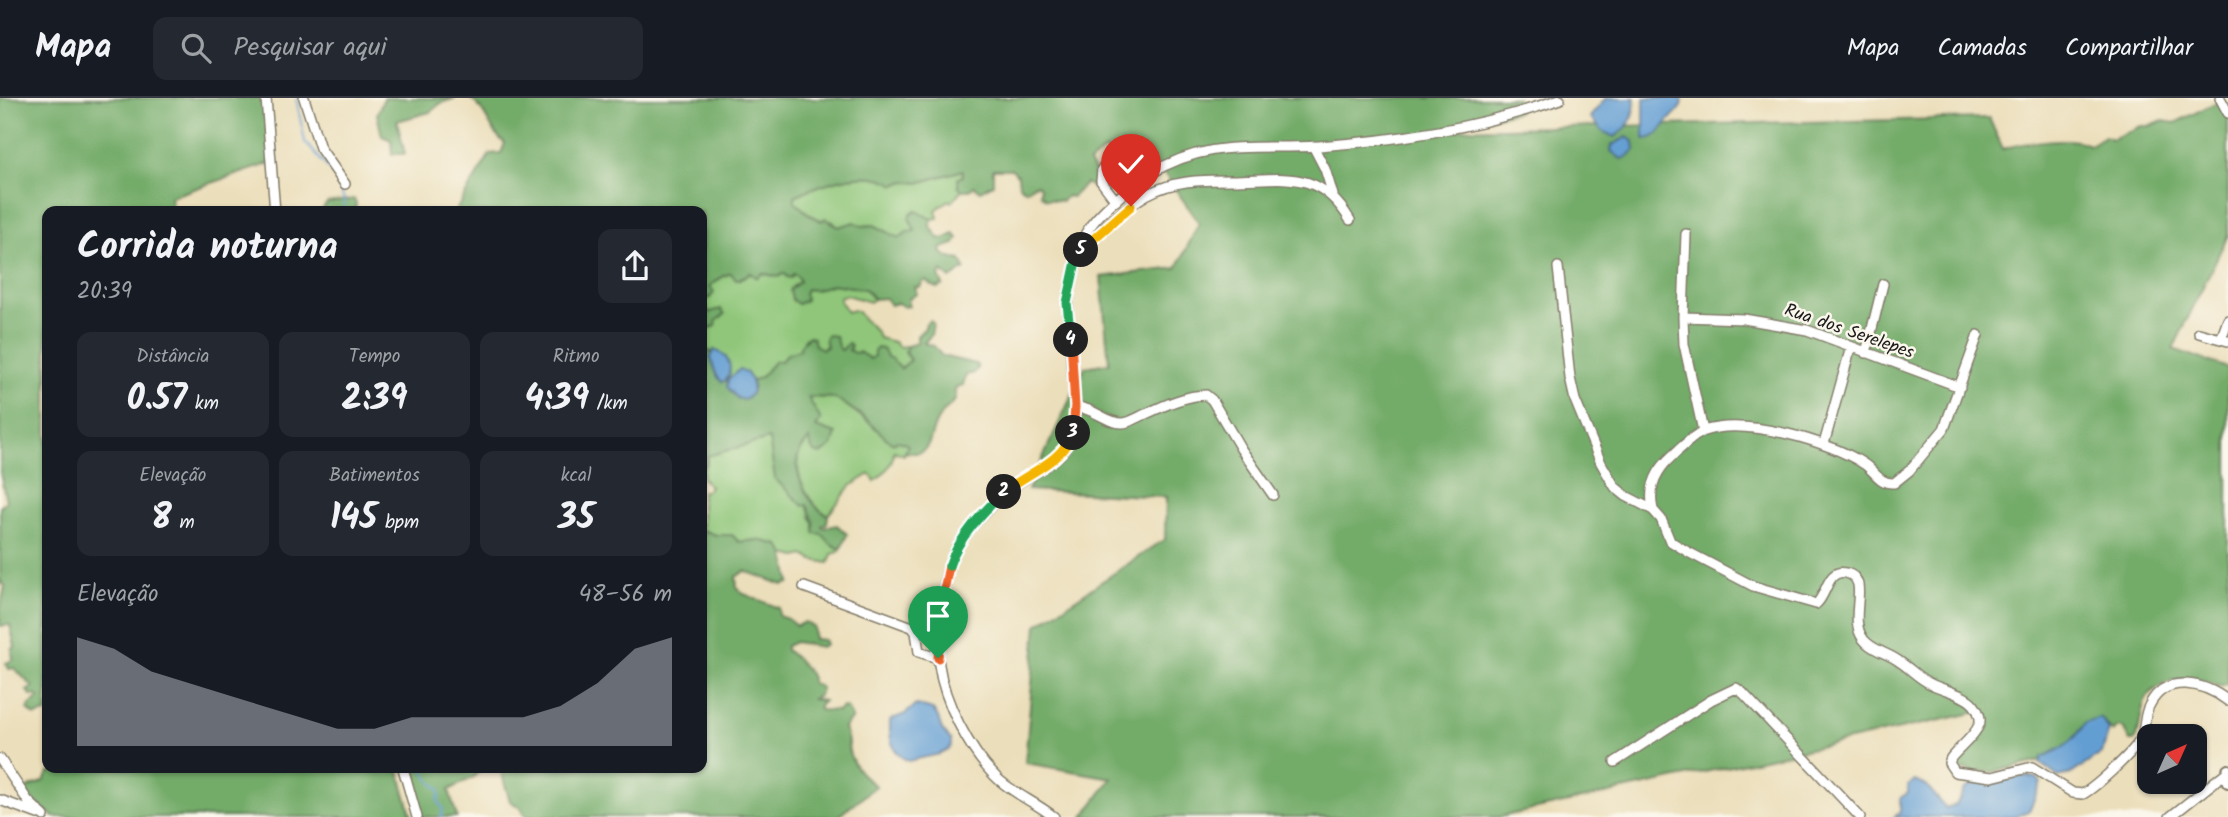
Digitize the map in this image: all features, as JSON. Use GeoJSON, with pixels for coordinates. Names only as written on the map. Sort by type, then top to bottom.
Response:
{"type":"FeatureCollection","features":[{"type":"Feature","properties":{"kind":"street"},"geometry":{"type":"LineString","coordinates":[[266,98],[275,206]]}},
{"type":"Feature","properties":{"kind":"street"},"geometry":{"type":"LineString","coordinates":[[304,98],[320,148],[345,184]]}},
{"type":"Feature","properties":{"kind":"street"},"geometry":{"type":"LineString","coordinates":[[2220,98],[2228,113]]}},
{"type":"Feature","properties":{"kind":"street"},"geometry":{"type":"LineString","coordinates":[[1054,817],[1001,782],[987,766],[949,702],[938,658],[943,595],[952,556],[969,531],[1002,494],[1065,450],[1073,433],[1075,407],[1067,303],[1078,252],[1087,232],[1116,201],[1151,173],[1185,156],[1230,147],[1313,146],[1373,141],[1474,125],[1560,99]]}},
{"type":"Feature","properties":{"kind":"street"},"geometry":{"type":"LineString","coordinates":[[1313,146],[1325,169],[1333,195],[1350,220]]}},
{"type":"Feature","properties":{"kind":"street"},"geometry":{"type":"LineString","coordinates":[[1102,169],[1101,181],[1116,201]]}},
{"type":"Feature","properties":{"kind":"street"},"geometry":{"type":"LineString","coordinates":[[1078,252],[1137,201],[1148,194],[1182,182],[1288,177],[1333,195]]}},
{"type":"Feature","properties":{"kind":"street"},"geometry":{"type":"LineString","coordinates":[[1686,234],[1684,344],[1703,431]]}},
{"type":"Feature","properties":{"kind":"street"},"geometry":{"type":"LineString","coordinates":[[1558,267],[1570,378],[1582,419],[1615,487],[1653,510],[1661,519],[1670,541],[1753,586],[1816,604],[1822,599],[1835,573],[1849,573],[1854,577],[1860,587],[1856,620],[1865,641],[1898,660],[1925,681],[1967,700],[1976,708],[1980,716],[1979,726],[1949,763],[1955,772],[1963,775],[2002,775],[2032,767],[2073,793],[2084,793],[2138,744],[2147,709],[2159,693],[2175,685],[2199,684],[2228,701]]}},
{"type":"Feature","properties":{"kind":"street"},"geometry":{"type":"LineString","coordinates":[[1866,353],[1883,284]]}},
{"type":"Feature","properties":{"kind":"street","name":"Rua dos Serelepes"},"geometry":{"type":"LineString","coordinates":[[1683,317],[1745,319],[1807,330],[1960,387]]}},
{"type":"Feature","properties":{"kind":"street"},"geometry":{"type":"LineString","coordinates":[[2199,333],[2224,340],[2228,320]]}},
{"type":"Feature","properties":{"kind":"street"},"geometry":{"type":"LineString","coordinates":[[1653,510],[1651,488],[1657,473],[1669,459],[1703,431],[1731,428],[1798,436],[1824,444],[1863,463],[1883,482],[1894,483],[1909,471],[1944,429],[1979,335]]}},
{"type":"Feature","properties":{"kind":"street"},"geometry":{"type":"LineString","coordinates":[[1824,444],[1851,347]]}},
{"type":"Feature","properties":{"kind":"street"},"geometry":{"type":"LineString","coordinates":[[1075,407],[1093,410],[1123,423],[1167,405],[1197,395],[1206,395],[1212,400],[1273,495]]}},
{"type":"Feature","properties":{"kind":"street"},"geometry":{"type":"LineString","coordinates":[[804,587],[912,627],[916,632],[919,652],[938,658]]}},
{"type":"Feature","properties":{"kind":"street"},"geometry":{"type":"LineString","coordinates":[[1615,762],[1711,700],[1736,688],[1860,817]]}},
{"type":"Feature","properties":{"kind":"street"},"geometry":{"type":"LineString","coordinates":[[0,759],[27,801],[45,817]]}},
{"type":"Feature","properties":{"kind":"street"},"geometry":{"type":"LineString","coordinates":[[404,773],[417,817]]}},
{"type":"Feature","properties":{"kind":"street"},"geometry":{"type":"LineString","coordinates":[[2170,817],[2209,785],[2228,777]]}},
{"type":"Feature","properties":{"kind":"street"},"geometry":{"type":"LineString","coordinates":[[0,800],[45,817]]}},
{"type":"Feature","properties":{"kind":"green space"},"geometry":{"type":"Polygon","coordinates":[[[0,98],[264,98],[271,163],[170,197],[172,206],[42,206],[42,714],[35,716],[28,710],[39,698],[27,691],[33,687],[14,668],[9,669],[6,663],[13,660],[12,650],[15,647],[10,625],[0,626],[0,609],[5,586],[2,582],[0,584],[0,507],[6,501],[0,473],[0,98]]]}},
{"type":"Feature","properties":{"kind":"green space"},"geometry":{"type":"Polygon","coordinates":[[[384,98],[456,98],[441,103],[430,112],[397,121],[405,154],[392,154],[391,140],[382,136],[377,114],[384,98]]]}},
{"type":"Feature","properties":{"kind":"green space"},"geometry":{"type":"Polygon","coordinates":[[[469,98],[1517,98],[1519,111],[1445,129],[1608,126],[1627,98],[1617,126],[1989,118],[2003,149],[2060,140],[2090,145],[2104,136],[2112,139],[2141,126],[2163,121],[2175,123],[2217,102],[2228,117],[2228,235],[2173,349],[2228,368],[2228,684],[2221,687],[2202,681],[2171,681],[2154,690],[2147,698],[2134,741],[2130,741],[2123,728],[2118,727],[2113,732],[2101,718],[2063,750],[2043,757],[2040,761],[1993,772],[1955,768],[1953,763],[1981,729],[1982,711],[1500,817],[1083,817],[1112,778],[1025,763],[1037,625],[1165,539],[1166,497],[1028,490],[1085,367],[1109,363],[1101,277],[1177,268],[1199,223],[1160,167],[1122,193],[1118,170],[1106,149],[1089,163],[1106,194],[1104,196],[1086,183],[1072,197],[1067,196],[1062,201],[1046,199],[1040,194],[1040,187],[1036,184],[1026,190],[1019,185],[1018,176],[1012,169],[993,169],[993,184],[980,191],[974,186],[970,190],[962,190],[958,186],[958,178],[963,176],[963,170],[918,183],[905,181],[895,185],[884,179],[859,177],[818,186],[795,196],[795,202],[811,216],[822,221],[825,218],[838,227],[855,222],[862,226],[874,225],[899,238],[907,232],[915,231],[909,218],[916,211],[932,219],[930,226],[939,238],[944,239],[954,234],[958,238],[955,244],[942,248],[941,252],[950,258],[961,260],[965,269],[950,279],[942,271],[939,276],[943,285],[937,288],[923,281],[920,287],[915,287],[917,294],[908,299],[909,306],[904,307],[898,303],[890,305],[885,298],[874,299],[865,289],[833,284],[815,290],[806,289],[806,300],[798,304],[792,300],[790,290],[800,281],[796,275],[793,274],[791,278],[784,273],[779,277],[762,273],[757,278],[751,273],[736,280],[731,273],[710,286],[714,292],[707,299],[707,206],[459,206],[490,154],[501,153],[505,143],[469,98]]]}},
{"type":"Feature","properties":{"kind":"green space"},"geometry":{"type":"Polygon","coordinates":[[[964,170],[958,186],[962,190],[951,202],[949,200],[936,210],[938,218],[932,219],[916,211],[910,215],[915,231],[899,238],[874,225],[862,226],[855,222],[838,227],[832,221],[812,216],[795,202],[795,196],[845,178],[872,177],[895,185],[905,181],[918,183],[964,170]]]}},
{"type":"Feature","properties":{"kind":"green space"},"geometry":{"type":"Polygon","coordinates":[[[354,199],[356,204],[325,206],[327,203],[354,199]]]}},
{"type":"Feature","properties":{"kind":"green space"},"geometry":{"type":"Polygon","coordinates":[[[731,273],[739,280],[752,274],[776,277],[781,273],[796,275],[800,281],[791,288],[804,293],[806,289],[815,290],[833,284],[865,289],[874,299],[870,302],[846,295],[840,297],[840,301],[847,312],[858,312],[879,338],[894,342],[899,347],[907,346],[905,352],[910,360],[901,370],[874,356],[870,359],[859,352],[854,354],[849,350],[838,349],[836,339],[822,349],[815,345],[813,338],[805,338],[800,350],[787,354],[781,361],[775,361],[761,377],[752,381],[747,373],[726,380],[730,373],[714,350],[711,353],[707,350],[707,329],[716,326],[716,312],[707,313],[707,299],[711,297],[710,286],[731,273]]]}},
{"type":"Feature","properties":{"kind":"green space"},"geometry":{"type":"Polygon","coordinates":[[[721,309],[725,314],[717,320],[716,326],[707,329],[707,313],[721,309]]]}},
{"type":"Feature","properties":{"kind":"green space"},"geometry":{"type":"Polygon","coordinates":[[[930,320],[933,323],[931,335],[924,343],[934,346],[942,356],[976,364],[978,368],[974,373],[966,375],[963,385],[957,387],[956,399],[939,418],[928,445],[921,452],[905,452],[908,445],[899,441],[891,443],[864,417],[834,398],[808,397],[821,420],[816,427],[836,434],[832,446],[821,454],[813,450],[809,439],[799,453],[798,470],[809,497],[828,515],[827,523],[822,526],[824,528],[837,525],[847,534],[841,549],[831,544],[822,534],[814,533],[814,523],[807,505],[803,506],[775,479],[769,439],[707,456],[707,350],[711,353],[722,381],[728,380],[727,387],[753,387],[752,381],[761,377],[775,361],[781,361],[787,354],[799,350],[809,336],[813,338],[815,345],[822,349],[827,347],[825,338],[828,335],[835,336],[839,349],[842,350],[848,343],[851,346],[849,350],[859,352],[870,359],[874,356],[874,350],[883,349],[887,357],[901,369],[910,360],[905,352],[907,346],[917,343],[917,336],[930,320]]]}},
{"type":"Feature","properties":{"kind":"green space"},"geometry":{"type":"Polygon","coordinates":[[[808,397],[834,398],[883,433],[908,445],[904,455],[894,451],[888,468],[875,481],[870,474],[851,486],[828,515],[810,498],[799,473],[799,454],[810,438],[836,434],[815,427],[808,397]]]}},
{"type":"Feature","properties":{"kind":"green space"},"geometry":{"type":"Polygon","coordinates":[[[769,439],[773,458],[807,505],[810,517],[831,544],[841,549],[839,552],[832,554],[829,563],[804,555],[797,557],[785,554],[779,545],[758,540],[739,542],[732,535],[707,532],[707,490],[710,486],[707,483],[707,456],[769,439]]]}},
{"type":"Feature","properties":{"kind":"green space"},"geometry":{"type":"Polygon","coordinates":[[[707,532],[732,535],[739,542],[758,540],[779,545],[785,554],[790,583],[783,585],[745,571],[736,577],[737,588],[744,594],[779,608],[779,616],[796,626],[805,622],[814,627],[814,639],[824,640],[826,644],[821,647],[795,642],[786,646],[786,650],[806,669],[812,683],[821,688],[819,695],[812,699],[824,701],[819,710],[839,711],[842,707],[847,708],[852,718],[844,728],[850,755],[860,773],[876,786],[837,817],[526,817],[521,808],[510,801],[502,773],[707,773],[707,532]]]}},
{"type":"Feature","properties":{"kind":"green space"},"geometry":{"type":"Polygon","coordinates":[[[48,773],[399,773],[412,817],[54,817],[29,797],[25,789],[44,781],[48,773]]]}},
{"type":"Feature","properties":{"kind":"green space"},"geometry":{"type":"Polygon","coordinates":[[[409,773],[477,773],[449,790],[457,817],[422,817],[409,773]]]}},
{"type":"Feature","properties":{"kind":"water"},"geometry":{"type":"Polygon","coordinates":[[[1606,98],[1635,98],[1630,121],[1624,130],[1614,137],[1602,131],[1590,117],[1606,98]]]}},
{"type":"Feature","properties":{"kind":"water"},"geometry":{"type":"Polygon","coordinates":[[[1644,98],[1682,98],[1679,109],[1660,132],[1654,137],[1644,139],[1644,98]]]}},
{"type":"Feature","properties":{"kind":"water"},"geometry":{"type":"Polygon","coordinates":[[[1627,137],[1634,142],[1635,150],[1621,159],[1611,151],[1612,145],[1627,137]]]}},
{"type":"Feature","properties":{"kind":"water"},"geometry":{"type":"Polygon","coordinates":[[[714,350],[726,358],[730,366],[726,380],[722,382],[710,357],[714,350]]]}},
{"type":"Feature","properties":{"kind":"water"},"geometry":{"type":"Polygon","coordinates":[[[740,369],[747,373],[752,384],[750,395],[744,400],[737,398],[727,387],[728,380],[740,369]]]}},
{"type":"Feature","properties":{"kind":"water"},"geometry":{"type":"Polygon","coordinates":[[[916,705],[933,710],[942,730],[951,740],[951,745],[940,754],[908,761],[892,744],[890,720],[905,714],[916,705]]]}},
{"type":"Feature","properties":{"kind":"water"},"geometry":{"type":"Polygon","coordinates":[[[2101,718],[2109,730],[2102,753],[2071,774],[2058,777],[2040,763],[2042,757],[2072,740],[2085,723],[2101,718]]]}},
{"type":"Feature","properties":{"kind":"water"},"geometry":{"type":"Polygon","coordinates":[[[2026,776],[2037,778],[2041,783],[2029,811],[2015,817],[1894,817],[1900,812],[1900,798],[1908,793],[1908,786],[1915,781],[1927,786],[1946,808],[1956,805],[1965,789],[1973,784],[2026,776]]]}},
{"type":"Feature","properties":{"kind":"waterway"},"geometry":{"type":"LineString","coordinates":[[296,98],[305,142],[334,175]]}},
{"type":"Feature","properties":{"kind":"waterway"},"geometry":{"type":"LineString","coordinates":[[338,182],[344,206]]}},
{"type":"Feature","properties":{"kind":"waterway"},"geometry":{"type":"LineString","coordinates":[[425,773],[439,789],[440,796],[437,799],[443,809],[441,817]]}},
{"type":"Feature","properties":{"kind":"route"},"geometry":{"type":"LineString","coordinates":[[938,658],[945,579],[952,556],[969,531],[1002,494],[1060,455],[1068,446],[1073,433],[1075,407],[1067,303],[1078,252],[1131,206]]}}]}
